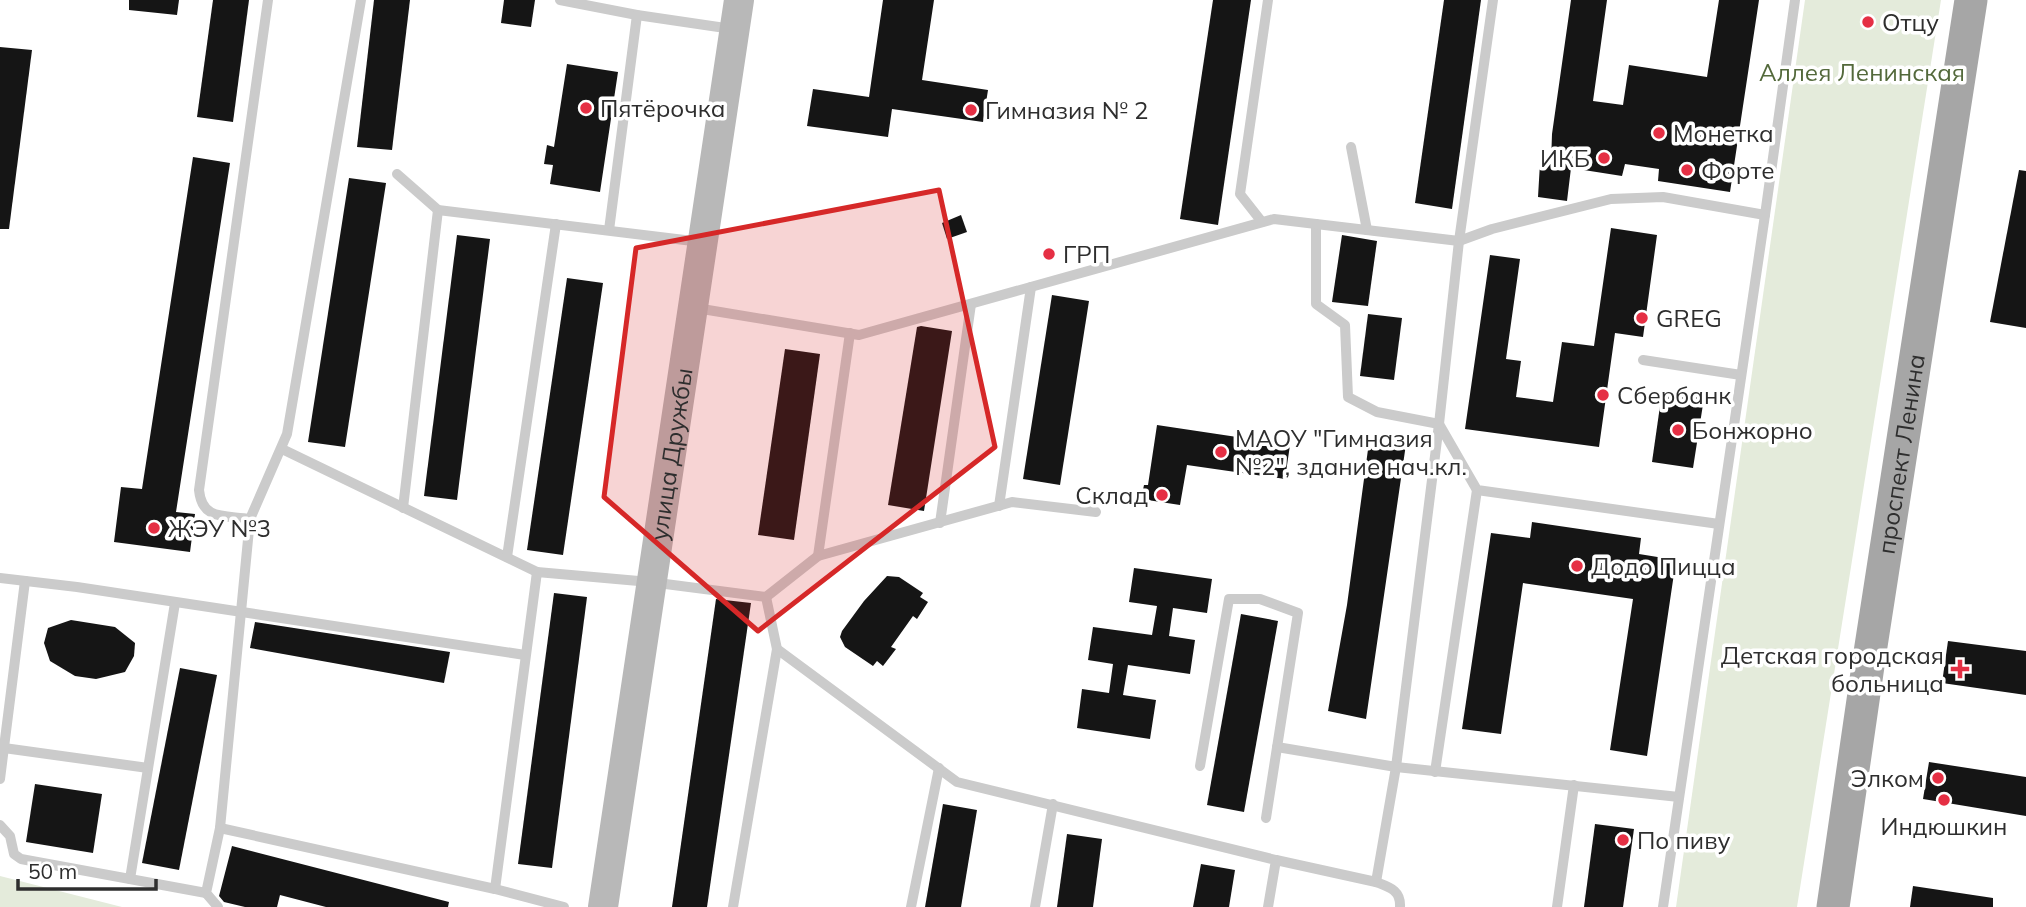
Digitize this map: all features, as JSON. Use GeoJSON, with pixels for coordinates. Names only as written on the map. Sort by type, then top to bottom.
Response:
{"type":"FeatureCollection","features":[{"type":"Feature","properties":{"kind":"main road","name":"улица Дружбы"},"geometry":{"type":"LineString","coordinates":[[603,907],[740,0]]}},
{"type":"Feature","properties":{"kind":"main road","name":"проспект Ленина"},"geometry":{"type":"LineString","coordinates":[[1812,907],[1949,0]]}},
{"type":"Feature","properties":{"kind":"main road","name":"проспект Ленина"},"geometry":{"type":"LineString","coordinates":[[1833,907],[1971,0]]}},
{"type":"Feature","properties":{"kind":"lane"},"geometry":{"type":"LineString","coordinates":[[250,519],[210,513],[200,503],[199,490],[268,0]]}},
{"type":"Feature","properties":{"kind":"lane"},"geometry":{"type":"LineString","coordinates":[[206,893],[220,828],[250,519],[287,434],[361,0]]}},
{"type":"Feature","properties":{"kind":"lane"},"geometry":{"type":"LineString","coordinates":[[560,0],[637,15],[735,29]]}},
{"type":"Feature","properties":{"kind":"lane"},"geometry":{"type":"LineString","coordinates":[[1262,222],[1240,194],[1268,0]]}},
{"type":"Feature","properties":{"kind":"lane"},"geometry":{"type":"LineString","coordinates":[[1376,882],[1396,767],[1459,241],[1493,0]]}},
{"type":"Feature","properties":{"kind":"lane"},"geometry":{"type":"LineString","coordinates":[[1663,907],[1795,0]]}},
{"type":"Feature","properties":{"kind":"lane"},"geometry":{"type":"LineString","coordinates":[[609,230],[637,15]]}},
{"type":"Feature","properties":{"kind":"lane"},"geometry":{"type":"LineString","coordinates":[[1351,147],[1367,230]]}},
{"type":"Feature","properties":{"kind":"lane"},"geometry":{"type":"LineString","coordinates":[[397,174],[439,210],[703,242]]}},
{"type":"Feature","properties":{"kind":"lane"},"geometry":{"type":"LineString","coordinates":[[693,307],[859,335],[1273,219],[1459,241],[1492,229],[1611,199],[1663,197],[1765,215]]}},
{"type":"Feature","properties":{"kind":"lane"},"geometry":{"type":"LineString","coordinates":[[403,508],[439,210]]}},
{"type":"Feature","properties":{"kind":"lane"},"geometry":{"type":"LineString","coordinates":[[507,557],[556,224]]}},
{"type":"Feature","properties":{"kind":"lane"},"geometry":{"type":"LineString","coordinates":[[1317,224],[1316,304],[1345,325],[1348,397],[1377,412],[1439,424],[1477,490],[1435,772]]}},
{"type":"Feature","properties":{"kind":"lane"},"geometry":{"type":"LineString","coordinates":[[999,506],[1031,287]]}},
{"type":"Feature","properties":{"kind":"lane"},"geometry":{"type":"LineString","coordinates":[[940,523],[971,304]]}},
{"type":"Feature","properties":{"kind":"lane"},"geometry":{"type":"LineString","coordinates":[[818,556],[850,334]]}},
{"type":"Feature","properties":{"kind":"lane"},"geometry":{"type":"LineString","coordinates":[[1643,360],[1741,375]]}},
{"type":"Feature","properties":{"kind":"lane"},"geometry":{"type":"LineString","coordinates":[[282,449],[537,572],[650,582],[766,597],[818,556],[1012,502],[1096,512]]}},
{"type":"Feature","properties":{"kind":"lane"},"geometry":{"type":"LineString","coordinates":[[1477,490],[1718,524]]}},
{"type":"Feature","properties":{"kind":"lane"},"geometry":{"type":"LineString","coordinates":[[495,890],[537,572]]}},
{"type":"Feature","properties":{"kind":"lane"},"geometry":{"type":"LineString","coordinates":[[0,578],[526,655]]}},
{"type":"Feature","properties":{"kind":"lane"},"geometry":{"type":"LineString","coordinates":[[0,779],[25,581]]}},
{"type":"Feature","properties":{"kind":"lane"},"geometry":{"type":"LineString","coordinates":[[733,907],[777,649],[766,597]]}},
{"type":"Feature","properties":{"kind":"lane"},"geometry":{"type":"LineString","coordinates":[[1200,766],[1229,600],[1260,599],[1298,613],[1266,818]]}},
{"type":"Feature","properties":{"kind":"lane"},"geometry":{"type":"LineString","coordinates":[[130,879],[175,603]]}},
{"type":"Feature","properties":{"kind":"lane"},"geometry":{"type":"LineString","coordinates":[[777,649],[957,782],[1376,882],[1391,887],[1398,893],[1400,907]]}},
{"type":"Feature","properties":{"kind":"lane"},"geometry":{"type":"LineString","coordinates":[[1277,747],[1435,772],[1679,797]]}},
{"type":"Feature","properties":{"kind":"lane"},"geometry":{"type":"LineString","coordinates":[[4,748],[148,768]]}},
{"type":"Feature","properties":{"kind":"lane"},"geometry":{"type":"LineString","coordinates":[[911,907],[939,768]]}},
{"type":"Feature","properties":{"kind":"lane"},"geometry":{"type":"LineString","coordinates":[[1557,907],[1574,785]]}},
{"type":"Feature","properties":{"kind":"lane"},"geometry":{"type":"LineString","coordinates":[[1035,907],[1053,804]]}},
{"type":"Feature","properties":{"kind":"lane"},"geometry":{"type":"LineString","coordinates":[[0,825],[10,835],[14,854],[21,859],[206,893],[218,907]]}},
{"type":"Feature","properties":{"kind":"lane"},"geometry":{"type":"LineString","coordinates":[[220,828],[564,907]]}},
{"type":"Feature","properties":{"kind":"lane"},"geometry":{"type":"LineString","coordinates":[[1268,907],[1276,860]]}},
{"type":"Feature","properties":{"kind":"highlighted area"},"geometry":{"type":"Polygon","coordinates":[[[939,190],[995,447],[758,631],[604,497],[636,248],[939,190]]]}},
{"type":"Feature","properties":{"kind":"green space","name":"Аллея Ленинская"},"geometry":{"type":"Polygon","coordinates":[[[1805,0],[1941,0],[1797,907],[1676,907],[1805,0]]]}},
{"type":"Feature","properties":{"kind":"green space"},"geometry":{"type":"Polygon","coordinates":[[[0,876],[122,907],[0,907],[0,876]]]}},
{"type":"Feature","properties":{"kind":"building"},"geometry":{"type":"Polygon","coordinates":[[[129,0],[179,0],[177,15],[129,10],[129,0]]]}},
{"type":"Feature","properties":{"kind":"building"},"geometry":{"type":"Polygon","coordinates":[[[213,0],[249,0],[233,122],[197,117],[213,0]]]}},
{"type":"Feature","properties":{"kind":"building"},"geometry":{"type":"Polygon","coordinates":[[[374,0],[410,0],[392,150],[357,147],[374,0]]]}},
{"type":"Feature","properties":{"kind":"building"},"geometry":{"type":"Polygon","coordinates":[[[504,0],[535,0],[531,27],[501,23],[504,0]]]}},
{"type":"Feature","properties":{"kind":"building"},"geometry":{"type":"Polygon","coordinates":[[[883,0],[934,0],[922,80],[988,90],[983,122],[892,109],[888,137],[807,126],[813,89],[869,97],[883,0]]]}},
{"type":"Feature","properties":{"kind":"building"},"geometry":{"type":"Polygon","coordinates":[[[1213,0],[1251,0],[1218,225],[1180,219],[1213,0]]]}},
{"type":"Feature","properties":{"kind":"building"},"geometry":{"type":"Polygon","coordinates":[[[1444,0],[1481,0],[1452,209],[1415,203],[1444,0]]]}},
{"type":"Feature","properties":{"kind":"building"},"geometry":{"type":"Polygon","coordinates":[[[1571,0],[1607,0],[1593,101],[1623,105],[1629,65],[1707,77],[1719,0],[1759,0],[1730,192],[1658,181],[1659,169],[1625,164],[1622,176],[1571,168],[1567,201],[1538,197],[1540,163],[1551,163],[1552,134],[1571,0]]]}},
{"type":"Feature","properties":{"kind":"building"},"geometry":{"type":"Polygon","coordinates":[[[0,47],[32,50],[9,229],[0,229],[0,47]]]}},
{"type":"Feature","properties":{"kind":"building","name":"Пятёрочка"},"geometry":{"type":"Polygon","coordinates":[[[567,64],[618,72],[600,192],[550,184],[553,165],[544,164],[547,145],[554,147],[567,64]]]}},
{"type":"Feature","properties":{"kind":"building"},"geometry":{"type":"Polygon","coordinates":[[[193,157],[230,163],[176,512],[195,514],[190,552],[114,542],[121,487],[142,489],[193,157]]]}},
{"type":"Feature","properties":{"kind":"building"},"geometry":{"type":"Polygon","coordinates":[[[2019,170],[2026,171],[2026,328],[1990,322],[2019,170]]]}},
{"type":"Feature","properties":{"kind":"building"},"geometry":{"type":"Polygon","coordinates":[[[349,178],[386,183],[345,447],[308,442],[349,178]]]}},
{"type":"Feature","properties":{"kind":"building"},"geometry":{"type":"Polygon","coordinates":[[[961,215],[967,232],[947,239],[942,223],[961,215]]]}},
{"type":"Feature","properties":{"kind":"building"},"geometry":{"type":"Polygon","coordinates":[[[1611,228],[1657,235],[1643,337],[1615,333],[1599,447],[1465,429],[1490,255],[1520,259],[1506,359],[1521,361],[1516,397],[1553,402],[1562,342],[1594,346],[1611,228]]]}},
{"type":"Feature","properties":{"kind":"building"},"geometry":{"type":"Polygon","coordinates":[[[457,235],[490,239],[457,500],[424,496],[457,235]]]}},
{"type":"Feature","properties":{"kind":"building"},"geometry":{"type":"Polygon","coordinates":[[[1342,235],[1377,241],[1368,306],[1332,302],[1342,235]]]}},
{"type":"Feature","properties":{"kind":"building"},"geometry":{"type":"Polygon","coordinates":[[[567,278],[603,283],[563,555],[527,550],[567,278]]]}},
{"type":"Feature","properties":{"kind":"building"},"geometry":{"type":"Polygon","coordinates":[[[1052,295],[1089,301],[1060,485],[1023,479],[1052,295]]]}},
{"type":"Feature","properties":{"kind":"building"},"geometry":{"type":"Polygon","coordinates":[[[1368,314],[1402,318],[1394,380],[1360,376],[1368,314]]]}},
{"type":"Feature","properties":{"kind":"building"},"geometry":{"type":"Polygon","coordinates":[[[917,327],[952,331],[924,511],[888,505],[917,327]]]}},
{"type":"Feature","properties":{"kind":"building"},"geometry":{"type":"Polygon","coordinates":[[[785,349],[820,354],[794,540],[758,535],[785,349]]]}},
{"type":"Feature","properties":{"kind":"building","name":"Бонжорно"},"geometry":{"type":"Polygon","coordinates":[[[1662,392],[1704,398],[1693,468],[1652,462],[1662,392]]]}},
{"type":"Feature","properties":{"kind":"building","name":"МАОУ \"Гимназия №2\", здание нач.кл."},"geometry":{"type":"Polygon","coordinates":[[[1157,425],[1290,445],[1285,479],[1187,465],[1180,505],[1141,499],[1144,485],[1148,485],[1157,425]]]}},
{"type":"Feature","properties":{"kind":"building"},"geometry":{"type":"Polygon","coordinates":[[[1369,442],[1406,444],[1366,719],[1328,711],[1347,605],[1369,442]]]}},
{"type":"Feature","properties":{"kind":"building"},"geometry":{"type":"Polygon","coordinates":[[[1532,522],[1641,538],[1639,554],[1676,560],[1647,756],[1610,750],[1633,599],[1523,583],[1501,734],[1462,729],[1491,533],[1530,538],[1532,522]]]}},
{"type":"Feature","properties":{"kind":"building"},"geometry":{"type":"Polygon","coordinates":[[[1134,568],[1212,579],[1207,613],[1173,608],[1169,636],[1195,640],[1190,674],[1128,665],[1123,695],[1156,700],[1150,739],[1077,728],[1082,689],[1109,693],[1113,664],[1088,660],[1093,627],[1152,635],[1157,606],[1129,602],[1134,568]]]}},
{"type":"Feature","properties":{"kind":"building"},"geometry":{"type":"Polygon","coordinates":[[[887,576],[899,577],[923,593],[920,597],[928,602],[917,619],[913,616],[891,647],[896,649],[883,666],[877,661],[873,666],[845,647],[840,637],[864,601],[887,576]]]}},
{"type":"Feature","properties":{"kind":"building"},"geometry":{"type":"Polygon","coordinates":[[[554,593],[587,597],[552,868],[518,864],[554,593]]]}},
{"type":"Feature","properties":{"kind":"building"},"geometry":{"type":"Polygon","coordinates":[[[716,599],[751,603],[707,907],[672,907],[716,599]]]}},
{"type":"Feature","properties":{"kind":"building"},"geometry":{"type":"Polygon","coordinates":[[[1241,614],[1278,621],[1244,812],[1207,805],[1241,614]]]}},
{"type":"Feature","properties":{"kind":"building"},"geometry":{"type":"Polygon","coordinates":[[[71,620],[115,627],[135,643],[134,656],[125,672],[96,679],[75,676],[50,661],[44,643],[48,628],[71,620]]]}},
{"type":"Feature","properties":{"kind":"building"},"geometry":{"type":"Polygon","coordinates":[[[255,622],[450,652],[444,683],[250,648],[255,622]]]}},
{"type":"Feature","properties":{"kind":"building"},"geometry":{"type":"Polygon","coordinates":[[[1948,641],[2026,651],[2026,695],[1942,683],[1948,641]]]}},
{"type":"Feature","properties":{"kind":"building"},"geometry":{"type":"Polygon","coordinates":[[[180,668],[217,675],[179,870],[142,863],[180,668]]]}},
{"type":"Feature","properties":{"kind":"building"},"geometry":{"type":"Polygon","coordinates":[[[1929,762],[2026,777],[2026,816],[1923,799],[1929,762]]]}},
{"type":"Feature","properties":{"kind":"building"},"geometry":{"type":"Polygon","coordinates":[[[35,784],[102,794],[93,853],[26,842],[35,784]]]}},
{"type":"Feature","properties":{"kind":"building"},"geometry":{"type":"Polygon","coordinates":[[[943,804],[977,810],[961,907],[925,907],[943,804]]]}},
{"type":"Feature","properties":{"kind":"building"},"geometry":{"type":"Polygon","coordinates":[[[1595,824],[1634,829],[1623,907],[1584,907],[1595,824]]]}},
{"type":"Feature","properties":{"kind":"building"},"geometry":{"type":"Polygon","coordinates":[[[1067,834],[1102,839],[1093,907],[1057,907],[1067,834]]]}},
{"type":"Feature","properties":{"kind":"building"},"geometry":{"type":"Polygon","coordinates":[[[232,846],[449,902],[448,907],[326,907],[280,895],[277,907],[245,907],[224,902],[219,896],[232,846]]]}},
{"type":"Feature","properties":{"kind":"building"},"geometry":{"type":"Polygon","coordinates":[[[1201,864],[1235,870],[1229,907],[1193,907],[1201,864]]]}},
{"type":"Feature","properties":{"kind":"building"},"geometry":{"type":"Polygon","coordinates":[[[1913,886],[1993,898],[1993,907],[1910,907],[1913,886]]]}},
{"type":"Feature","properties":{"kind":"place","name":"Отцу"},"geometry":{"type":"Point","coordinates":[1868,22]}},
{"type":"Feature","properties":{"kind":"place","name":"Пятёрочка"},"geometry":{"type":"Point","coordinates":[586,108]}},
{"type":"Feature","properties":{"kind":"place","name":"Гимназия № 2"},"geometry":{"type":"Point","coordinates":[971,110]}},
{"type":"Feature","properties":{"kind":"place","name":"Монетка"},"geometry":{"type":"Point","coordinates":[1659,133]}},
{"type":"Feature","properties":{"kind":"place","name":"ИКБ"},"geometry":{"type":"Point","coordinates":[1604,158]}},
{"type":"Feature","properties":{"kind":"place","name":"Форте"},"geometry":{"type":"Point","coordinates":[1687,170]}},
{"type":"Feature","properties":{"kind":"place","name":"ГРП"},"geometry":{"type":"Point","coordinates":[1049,254]}},
{"type":"Feature","properties":{"kind":"place","name":"GREG"},"geometry":{"type":"Point","coordinates":[1642,318]}},
{"type":"Feature","properties":{"kind":"place","name":"Сбербанк"},"geometry":{"type":"Point","coordinates":[1603,395]}},
{"type":"Feature","properties":{"kind":"place","name":"Бонжорно"},"geometry":{"type":"Point","coordinates":[1678,430]}},
{"type":"Feature","properties":{"kind":"place","name":"МАОУ \"Гимназия №2\", здание нач.кл."},"geometry":{"type":"Point","coordinates":[1221,452]}},
{"type":"Feature","properties":{"kind":"place","name":"Склад"},"geometry":{"type":"Point","coordinates":[1162,495]}},
{"type":"Feature","properties":{"kind":"place","name":"ЖЭУ №3"},"geometry":{"type":"Point","coordinates":[154,528]}},
{"type":"Feature","properties":{"kind":"place","name":"Додо Пицца"},"geometry":{"type":"Point","coordinates":[1577,566]}},
{"type":"Feature","properties":{"kind":"place","name":"Детская городская больница"},"geometry":{"type":"Point","coordinates":[1960,669]}},
{"type":"Feature","properties":{"kind":"place","name":"Элком"},"geometry":{"type":"Point","coordinates":[1938,778]}},
{"type":"Feature","properties":{"kind":"place","name":"Индюшкин"},"geometry":{"type":"Point","coordinates":[1944,800]}},
{"type":"Feature","properties":{"kind":"place","name":"По пиву"},"geometry":{"type":"Point","coordinates":[1623,840]}}]}
